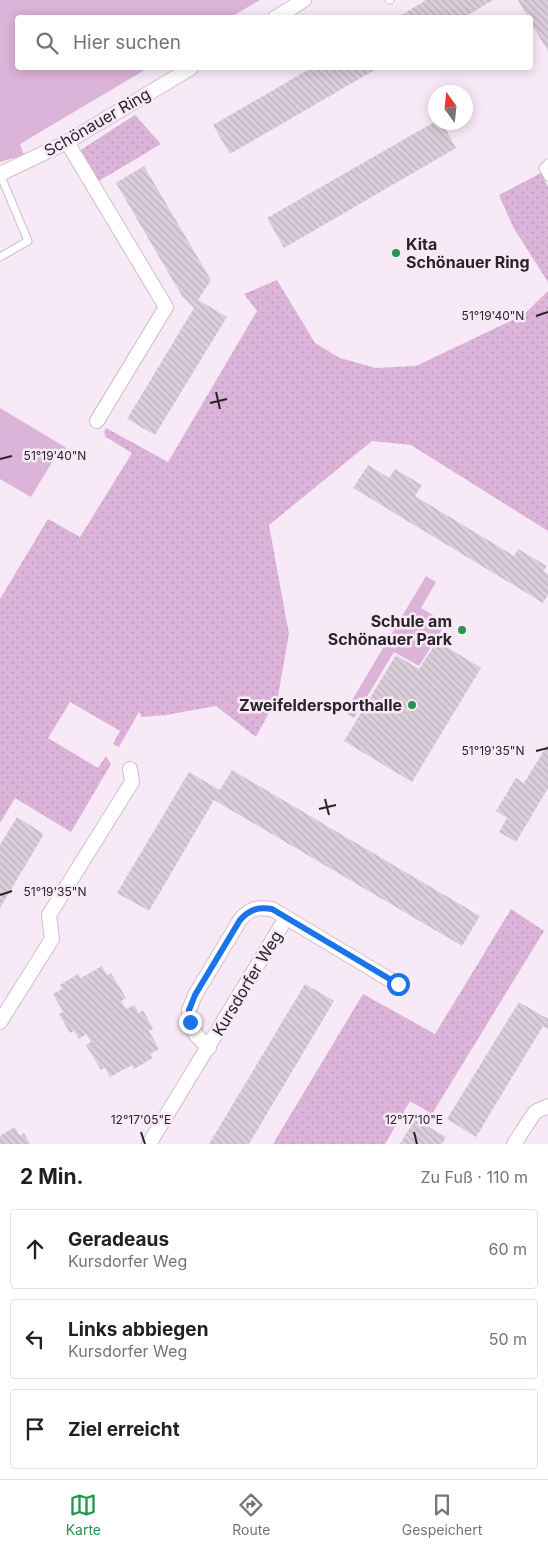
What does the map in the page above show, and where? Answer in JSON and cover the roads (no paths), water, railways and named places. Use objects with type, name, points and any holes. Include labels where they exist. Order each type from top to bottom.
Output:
[{"type":"street","points":[[280,15],[304,0]]},
{"type":"street","name":"Schönauer Ring","points":[[0,174],[66,142],[188,70]]},
{"type":"street","points":[[66,142],[166,307],[97,421]]},
{"type":"street","points":[[0,1022],[52,939],[49,915],[132,782],[130,769]]},
{"type":"street","name":"Kursdorfer Weg","points":[[209,1048],[196,1035],[190,1022],[189,1010],[210,970],[248,910],[272,909],[398,984]]},
{"type":"street","name":"Kursdorfer Weg","points":[[149,1144],[209,1048],[286,918]]},
{"type":"street","points":[[514,1144],[535,1112],[548,1106]]},
{"type":"lane","points":[[548,163],[543,168],[548,177]]},
{"type":"lane","points":[[0,174],[28,242],[0,257]]},
{"type":"place","name":"Kita Schönauer Ring","points":[[396,253]]},
{"type":"place","name":"Schule am Schönauer Park","points":[[462,630]]},
{"type":"place","name":"Zweifeldersporthalle","points":[[412,705]]}]
